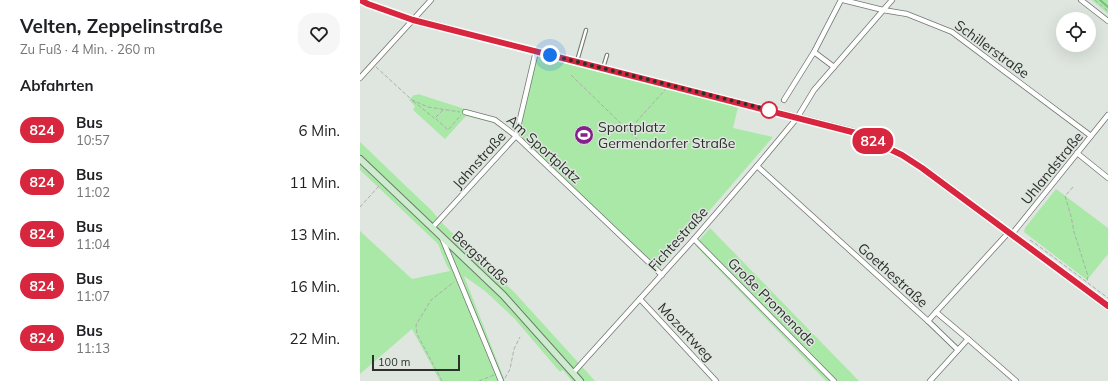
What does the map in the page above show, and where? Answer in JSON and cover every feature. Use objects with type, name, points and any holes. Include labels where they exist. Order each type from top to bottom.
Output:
[{"type":"main road","points":[[360,0],[413,20],[856,133],[902,155],[922,168],[1108,306]]},
{"type":"main road","name":"Bergstraße","points":[[360,159],[503,295],[580,381]]},
{"type":"street","points":[[360,78],[431,0]]},
{"type":"street","points":[[784,100],[814,52],[842,0]]},
{"type":"street","name":"Schillerstraße","points":[[842,0],[907,14],[952,32],[1091,136]]},
{"type":"street","name":"Fichtestraße","points":[[572,373],[662,275],[757,166],[797,118],[814,90],[892,0]]},
{"type":"street","points":[[1081,0],[1108,22]]},
{"type":"street","name":"Jahnstraße","points":[[432,228],[516,136],[536,51]]},
{"type":"street","points":[[814,52],[834,66]]},
{"type":"street","name":"Am Sportplatz","points":[[465,112],[495,120],[516,136],[662,275]]},
{"type":"street","name":"Uhlandstraße","points":[[936,312],[1010,233],[1108,115]]},
{"type":"street","points":[[1077,153],[1108,178]]},
{"type":"street","name":"Goethestraße","points":[[757,166],[928,321],[936,312],[1016,381]]},
{"type":"street","points":[[442,238],[501,380]]},
{"type":"street","name":"Große Promenade","points":[[694,239],[834,381]]},
{"type":"street","name":"Mozartweg","points":[[640,299],[716,381]]},
{"type":"street","points":[[928,321],[958,350]]},
{"type":"street","points":[[930,381],[968,339]]},
{"type":"lane","points":[[577,62],[586,30]]},
{"type":"lane","points":[[603,68],[607,55]]},
{"type":"path","points":[[1095,0],[1108,11]]},
{"type":"path","points":[[373,64],[412,100],[448,130],[465,112]]},
{"type":"path","points":[[571,75],[642,144]]},
{"type":"path","points":[[628,130],[669,85]]},
{"type":"path","points":[[412,100],[428,107],[465,112]]},
{"type":"path","points":[[435,118],[443,110]]},
{"type":"path","points":[[360,206],[383,181]]},
{"type":"path","points":[[1073,187],[1066,196],[1074,232],[1088,276],[1086,282]]},
{"type":"path","points":[[1025,237],[1108,298]]},
{"type":"path","points":[[442,381],[417,334],[416,325],[431,300],[459,278]]},
{"type":"path","points":[[501,380],[507,376],[514,349],[520,337]]},
{"type":"path","points":[[479,381],[498,373]]},
{"type":"green space","points":[[1092,0],[1108,0],[1108,14]]},
{"type":"green space","points":[[537,56],[738,107],[733,128],[773,137],[659,269],[519,135]]},
{"type":"green space","points":[[418,94],[499,120],[514,130],[512,137],[498,124],[466,116],[445,139],[413,110],[415,106],[409,100],[414,95]]},
{"type":"green space","points":[[360,142],[515,293],[595,381],[572,381],[563,370],[560,372],[514,318],[485,291],[464,276],[505,381],[440,381],[412,329],[360,374],[360,231],[412,279],[450,271],[438,244],[360,170]]},
{"type":"green space","points":[[1056,189],[1108,228],[1108,254],[1087,280],[1024,232],[1025,228]]},
{"type":"green space","points":[[710,228],[859,381],[826,381],[695,245]]},
{"type":"waterway","points":[[1100,0],[1108,7]]},
{"type":"bus line","name":"824","points":[[360,0],[413,20],[856,133],[902,155],[922,168],[1108,306]]},
{"type":"place","name":"Sportplatz Germendorfer Straße","points":[[584,135]]},
{"type":"route","points":[[550,55],[769,110]]}]
